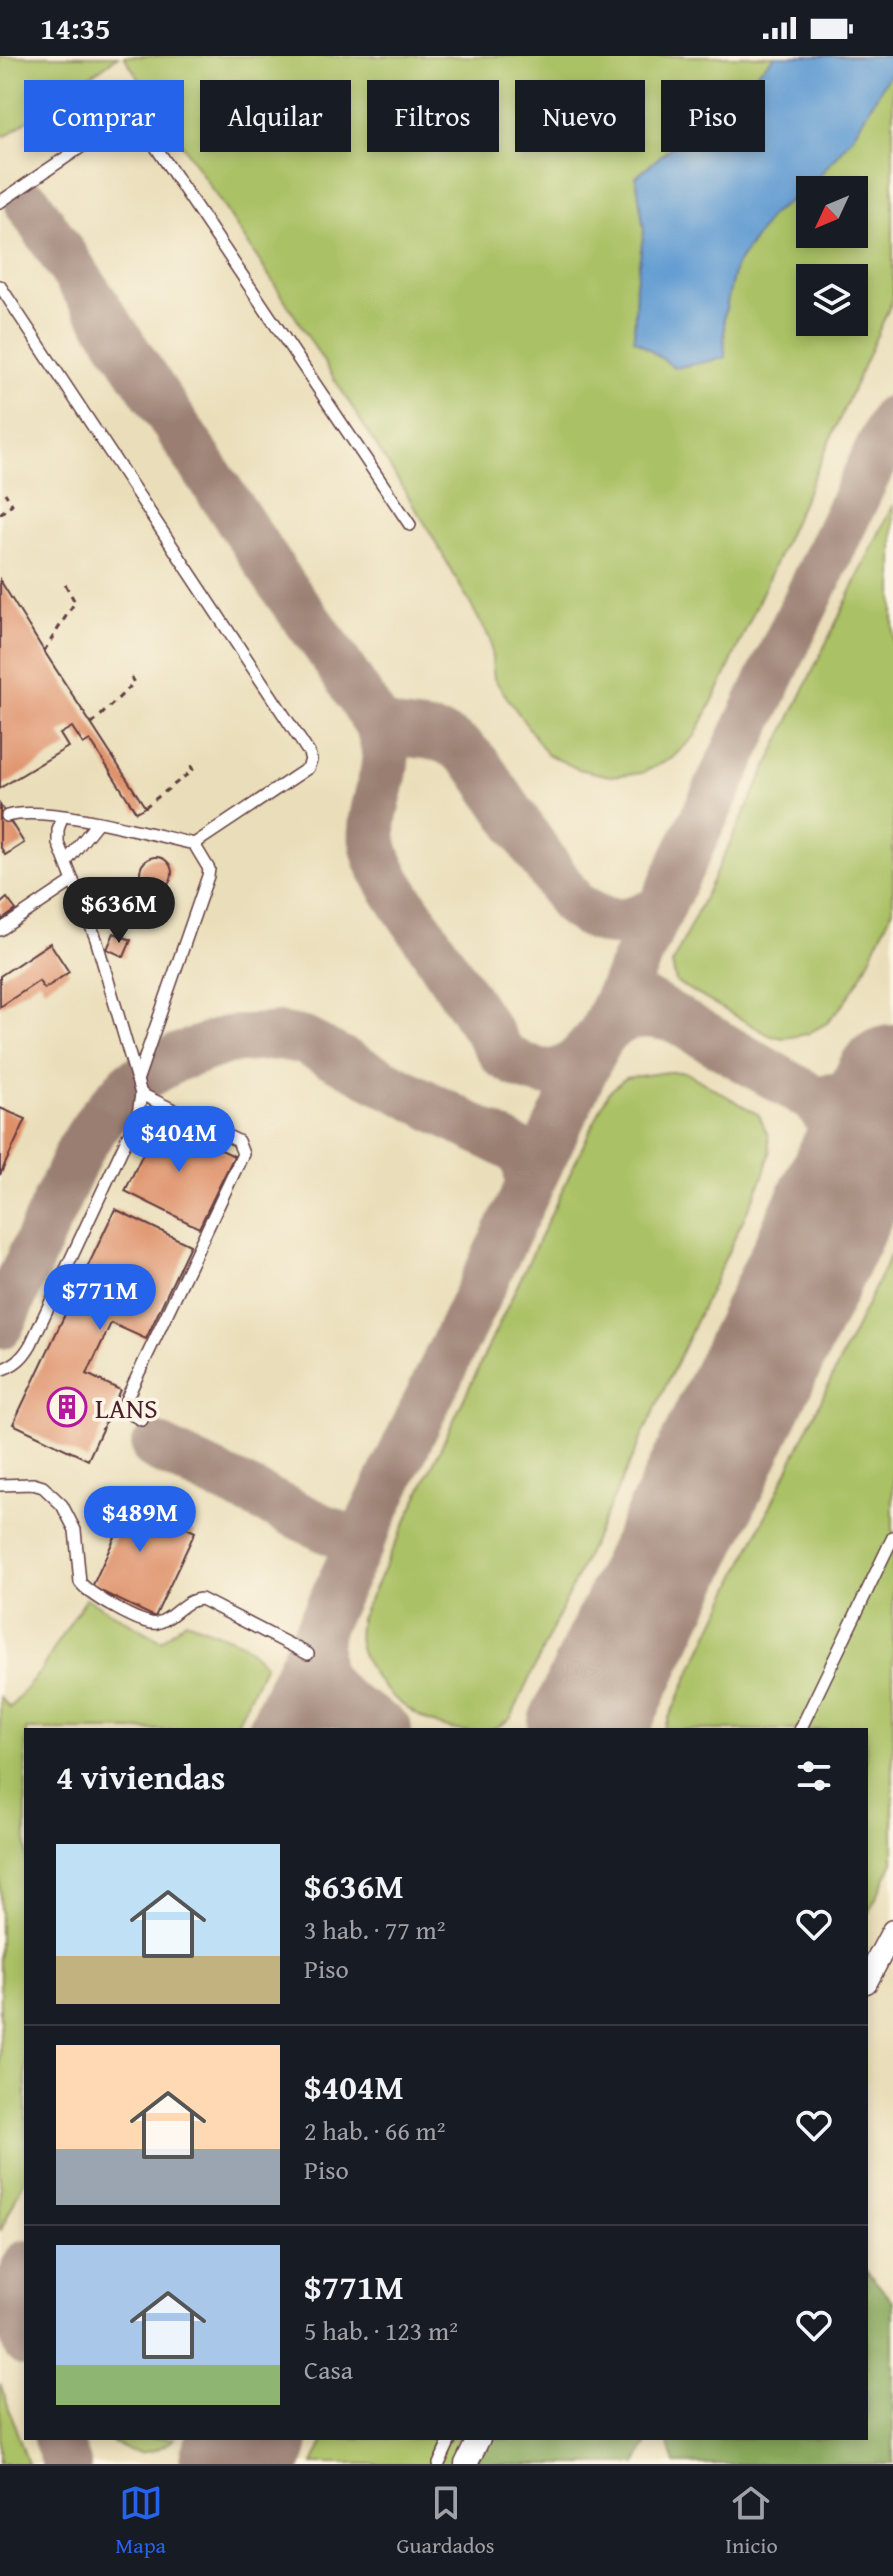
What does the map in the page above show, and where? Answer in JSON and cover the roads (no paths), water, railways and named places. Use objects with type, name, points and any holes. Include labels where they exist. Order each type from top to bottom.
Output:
[{"type":"street","points":[[868,1978],[893,1931]]},
{"type":"street","points":[[466,2464],[478,2440]]},
{"type":"lane","points":[[0,202],[121,120],[130,117],[137,119],[410,525]]},
{"type":"lane","points":[[0,286],[311,760],[308,768],[194,844],[62,817],[21,813],[7,816]]},
{"type":"lane","points":[[0,1370],[13,1366],[24,1357],[31,1344],[138,1115],[141,1094],[96,939],[58,843],[62,817]]},
{"type":"lane","points":[[66,862],[97,823]]},
{"type":"lane","points":[[138,1078],[208,876],[209,869],[194,844]]},
{"type":"lane","points":[[0,930],[73,881]]},
{"type":"lane","points":[[141,1094],[238,1141],[243,1154],[124,1404],[127,1412],[142,1420]]},
{"type":"lane","points":[[0,1485],[23,1483],[43,1487],[62,1505],[75,1530],[80,1582],[93,1595],[151,1624],[162,1622],[192,1599],[201,1599],[308,1654]]},
{"type":"lane","points":[[801,1728],[893,1537]]},
{"type":"lane","points":[[439,2464],[450,2440]]},
{"type":"water","points":[[775,56],[893,56],[893,68],[853,136],[819,176],[796,176],[796,196],[771,215],[735,267],[724,317],[725,358],[675,368],[634,339],[636,284],[644,230],[636,177],[665,152],[765,152],[765,80],[749,80]]},
{"type":"place","name":"LANS","points":[[67,1407]]}]
